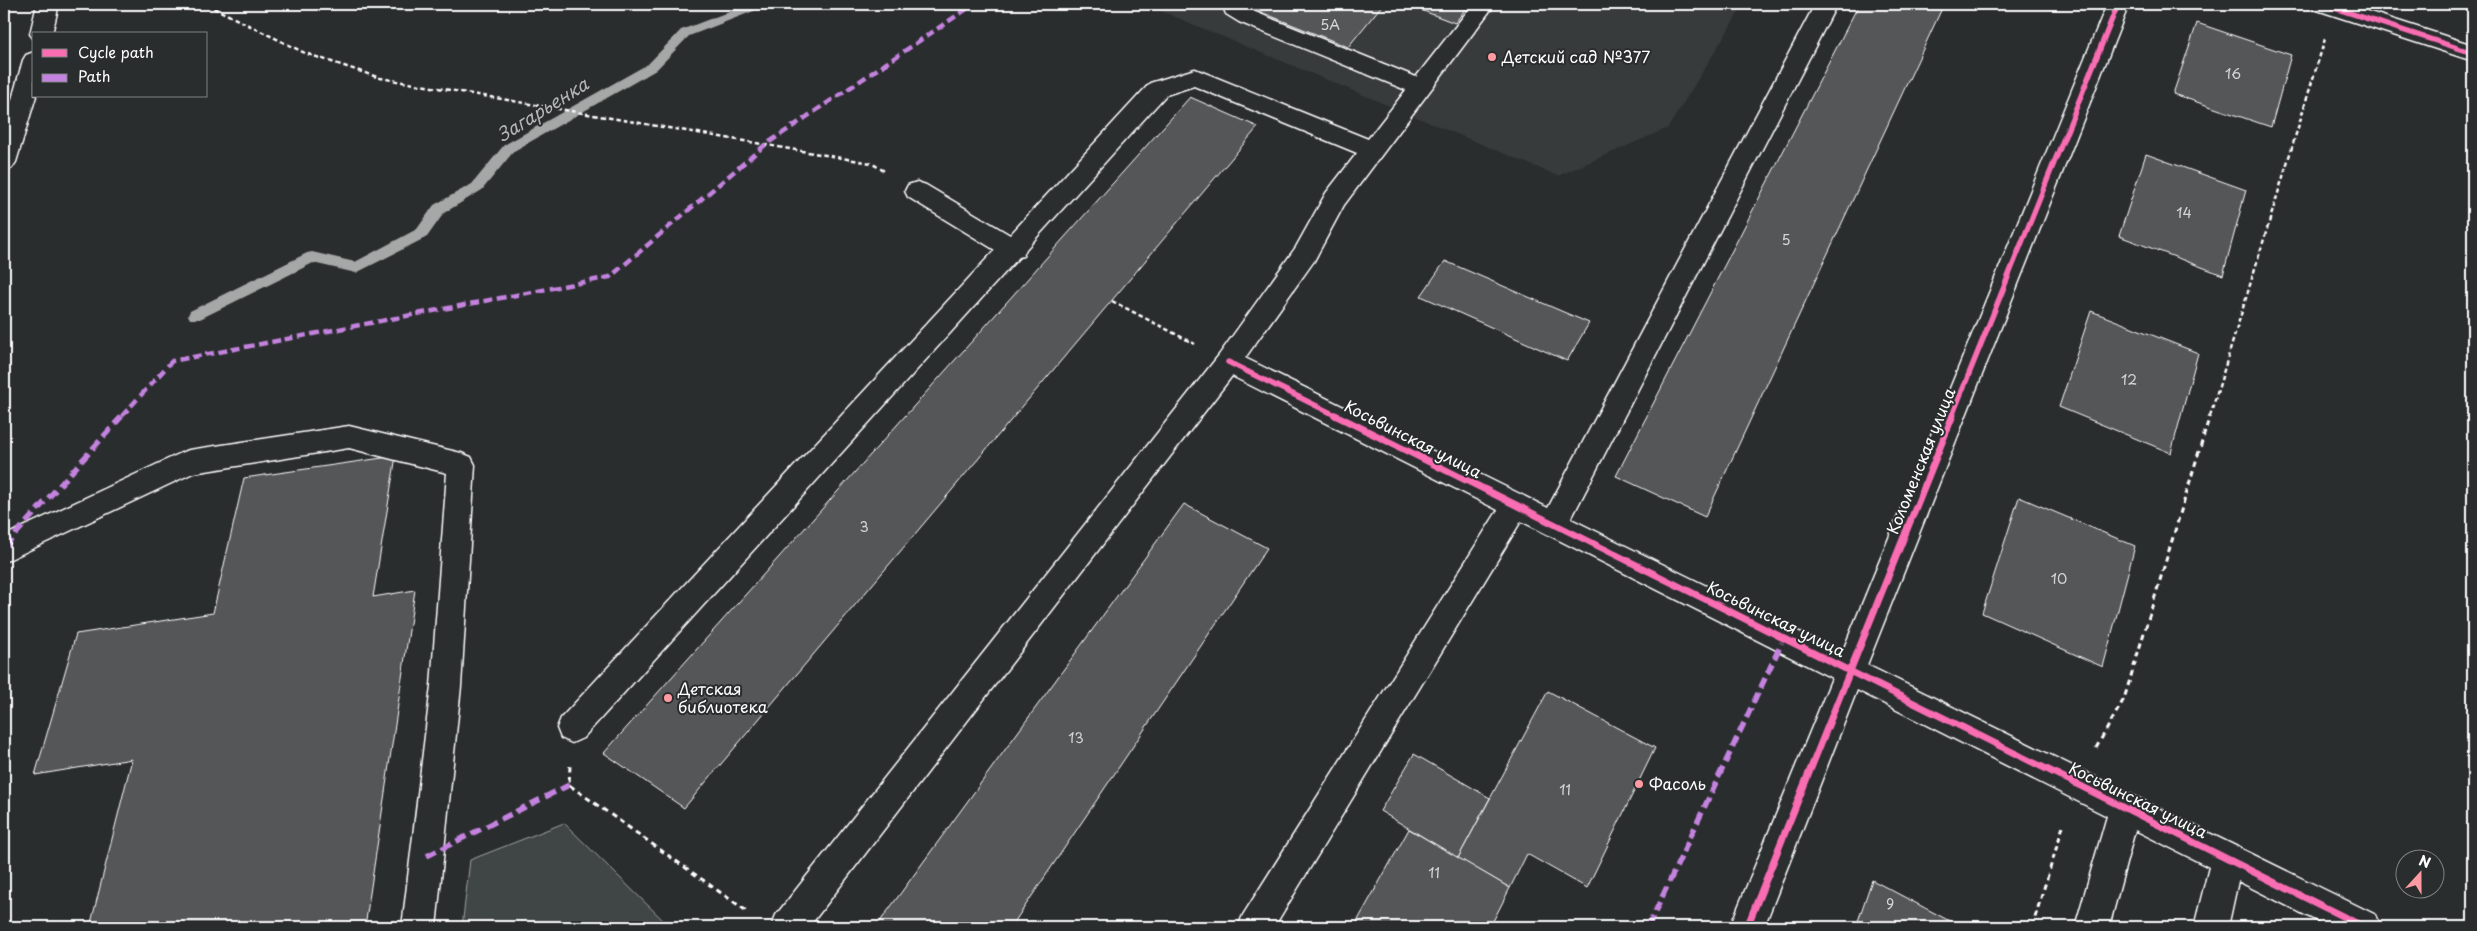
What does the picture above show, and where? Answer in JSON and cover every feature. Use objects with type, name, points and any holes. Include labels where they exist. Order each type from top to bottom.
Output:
[{"type":"street","points":[[41,32],[48,4]]},
{"type":"street","points":[[1233,4],[1234,9],[1247,17],[1420,87]]},
{"type":"street","points":[[788,927],[1228,362],[1305,254],[1335,199],[1484,4]]},
{"type":"street","points":[[1554,524],[1826,4]]},
{"type":"street","name":"Коломенская улица","points":[[1747,927],[2118,4]]},
{"type":"street","points":[[2328,6],[2473,54]]},
{"type":"street","points":[[4,162],[32,67]]},
{"type":"street","points":[[572,728],[1014,249],[1158,89],[1195,77],[1372,150]]},
{"type":"street","points":[[917,191],[1014,249]]},
{"type":"street","name":"Косьвинская улица","points":[[1228,362],[2364,927]]},
{"type":"street","points":[[4,550],[189,462],[349,437],[461,465],[446,686],[420,927]]},
{"type":"street","points":[[1255,927],[1516,505]]},
{"type":"street","points":[[2092,927],[2125,808]]},
{"type":"street","points":[[2211,927],[2227,859]]},
{"type":"path","points":[[199,4],[216,9],[305,53],[380,78],[871,163]]},
{"type":"path","points":[[2032,927],[2076,784],[2124,699],[2328,6]]},
{"type":"path","points":[[1112,301],[1228,362]]},
{"type":"path","points":[[572,728],[569,785],[753,916]]},
{"type":"shaded area","name":"Детский сад №377","points":[[1144,4],[1744,4],[1668,128],[1558,176]]},
{"type":"shaded area","points":[[564,823],[670,927],[462,927],[470,860]]},
{"type":"building","points":[[1241,4],[1383,4],[1348,47]]},
{"type":"building","points":[[1405,4],[1469,4],[1455,23]]},
{"type":"building","points":[[1859,4],[1944,4],[1705,517],[1616,476]]},
{"type":"building","points":[[2197,23],[2291,55],[2271,127],[2173,94]]},
{"type":"building","points":[[1190,97],[1258,127],[684,808],[604,753]]},
{"type":"building","points":[[2146,154],[2246,190],[2223,275],[2119,236]]},
{"type":"building","points":[[1445,261],[1589,323],[1567,361],[1421,296]]},
{"type":"building","points":[[2091,311],[2198,353],[2171,453],[2059,407]]},
{"type":"building","points":[[396,456],[373,597],[415,590],[365,927],[90,927],[132,759],[35,775],[76,634],[213,613],[244,478]]},
{"type":"building","points":[[2019,497],[2135,546],[2103,667],[1982,613]]},
{"type":"building","points":[[1184,504],[1267,548],[1011,927],[876,927]]},
{"type":"building","points":[[1548,691],[1655,748],[1587,888],[1527,854],[1510,888],[1458,858]]},
{"type":"building","points":[[1414,754],[1490,798],[1458,858],[1380,811]]},
{"type":"building","points":[[1409,829],[1510,888],[1490,927],[1354,927]]},
{"type":"building","points":[[1872,880],[1961,927],[1856,927]]},
{"type":"waterway","name":"Загарьенка","points":[[195,315],[312,257],[356,268],[422,233],[439,209],[477,187],[509,148],[652,67],[685,33],[760,4]]},
{"type":"marked path","points":[[4,547],[172,361],[610,277],[765,145],[974,4]]},
{"type":"marked path","points":[[1648,927],[1784,638]]},
{"type":"marked path","points":[[427,856],[569,785]]},
{"type":"cycle path","points":[[1747,927],[2118,4]]},
{"type":"cycle path","points":[[2322,4],[2473,53]]},
{"type":"cycle path","points":[[1228,362],[2364,927]]},
{"type":"place","name":"Детский сад №377","points":[[1492,57]]},
{"type":"place","name":"Детская библиотека","points":[[668,698]]},
{"type":"place","name":"Фасоль","points":[[1639,784]]}]
